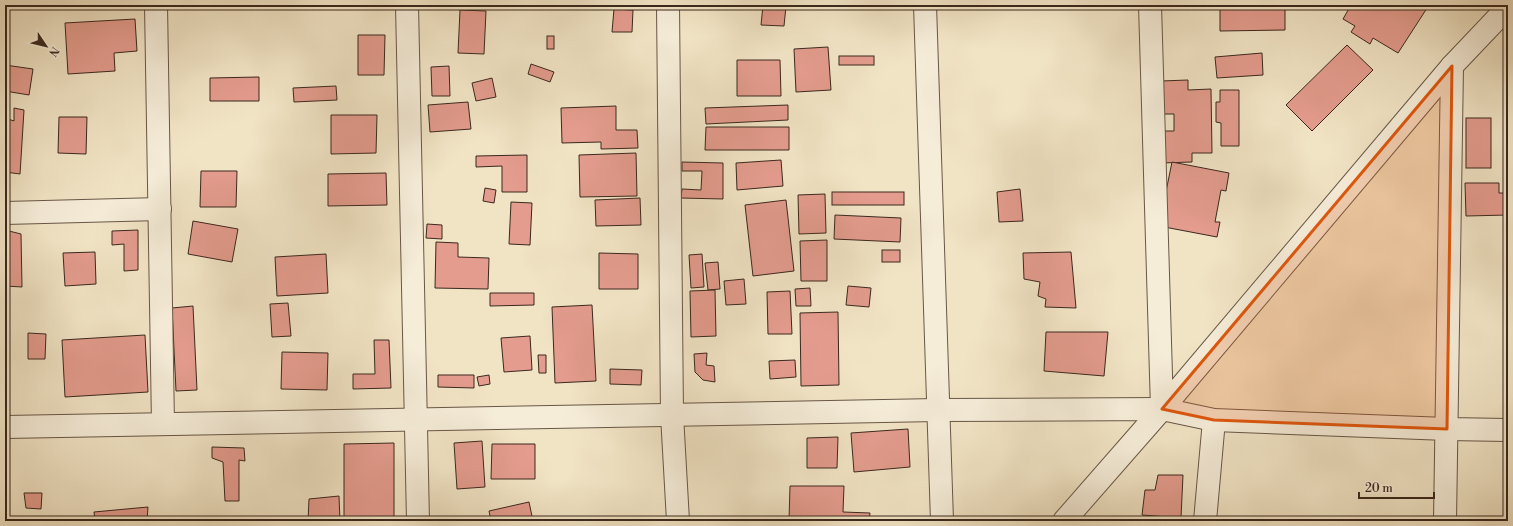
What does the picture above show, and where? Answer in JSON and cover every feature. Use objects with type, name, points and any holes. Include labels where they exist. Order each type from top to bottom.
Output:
[{"type":"street","points":[[156,5],[164,424]]},
{"type":"street","points":[[407,5],[418,521]]},
{"type":"street","points":[[668,5],[672,415],[678,521]]},
{"type":"street","points":[[925,5],[937,410],[942,521]]},
{"type":"street","points":[[1150,5],[1162,409]]},
{"type":"street","points":[[1064,521],[1162,409],[1452,66],[1508,7]]},
{"type":"street","points":[[1445,521],[1452,66]]},
{"type":"street","points":[[5,213],[160,210]]},
{"type":"street","points":[[5,428],[937,410],[1162,409],[1214,420],[1508,430]]},
{"type":"street","points":[[1205,521],[1214,420]]},
{"type":"highlighted area","points":[[1452,66],[1447,429],[1214,420],[1162,409]]},
{"type":"building","points":[[763,5],[786,6],[784,26],[761,25]]},
{"type":"building","points":[[1220,5],[1285,5],[1285,30],[1220,31]]},
{"type":"building","points":[[1351,5],[1429,5],[1398,53],[1373,38],[1370,44],[1351,32],[1355,26],[1343,19]]},
{"type":"building","points":[[614,9],[633,10],[632,32],[612,32]]},
{"type":"building","points":[[460,10],[486,11],[484,54],[458,53]]},
{"type":"building","points":[[135,19],[137,51],[114,53],[115,71],[68,74],[65,23]]},
{"type":"building","points":[[358,35],[385,35],[384,75],[358,75]]},
{"type":"building","points":[[547,36],[554,36],[554,49],[547,49]]},
{"type":"building","points":[[1347,45],[1373,70],[1312,131],[1286,105]]},
{"type":"building","points":[[828,47],[831,90],[796,92],[794,49]]},
{"type":"building","points":[[1262,53],[1263,75],[1217,78],[1215,57]]},
{"type":"building","points":[[839,56],[874,56],[874,65],[839,65]]},
{"type":"building","points":[[737,60],[780,60],[781,96],[737,96]]},
{"type":"building","points":[[531,64],[554,72],[550,82],[528,74]]},
{"type":"building","points":[[5,65],[33,69],[29,95],[5,91]]},
{"type":"building","points":[[449,66],[450,96],[432,96],[431,67]]},
{"type":"building","points":[[259,77],[259,101],[210,101],[210,78]]},
{"type":"building","points":[[492,78],[496,97],[476,101],[472,83]]},
{"type":"building","points":[[1188,80],[1188,90],[1211,89],[1212,153],[1192,153],[1192,162],[1161,163],[1161,131],[1174,131],[1174,114],[1161,114],[1161,81]]},
{"type":"building","points":[[336,86],[337,100],[294,102],[293,88]]},
{"type":"building","points":[[1220,90],[1239,90],[1239,146],[1221,146],[1221,123],[1216,122],[1216,102],[1220,102]]},
{"type":"building","points":[[468,102],[471,129],[430,132],[428,105]]},
{"type":"building","points":[[788,105],[788,120],[706,124],[705,108]]},
{"type":"building","points":[[616,106],[616,130],[637,130],[638,148],[601,149],[601,142],[562,143],[561,108]]},
{"type":"building","points":[[14,108],[24,110],[20,174],[5,172],[5,118],[14,121]]},
{"type":"building","points":[[331,115],[377,115],[376,153],[331,154]]},
{"type":"building","points":[[59,117],[87,117],[86,154],[58,153]]},
{"type":"building","points":[[1466,118],[1491,118],[1491,168],[1466,168]]},
{"type":"building","points":[[706,127],[789,127],[789,150],[705,150]]},
{"type":"building","points":[[636,153],[637,196],[580,197],[579,155]]},
{"type":"building","points":[[527,155],[527,192],[502,192],[502,166],[476,167],[476,156]]},
{"type":"building","points":[[781,160],[783,186],[737,190],[736,163]]},
{"type":"building","points":[[682,162],[723,163],[723,199],[681,198],[682,189],[701,190],[702,171],[682,171]]},
{"type":"building","points":[[1172,162],[1229,173],[1226,191],[1221,190],[1215,222],[1220,222],[1217,237],[1159,226]]},
{"type":"building","points":[[201,171],[237,171],[236,207],[200,207]]},
{"type":"building","points":[[386,173],[387,205],[328,206],[328,174]]},
{"type":"building","points":[[1465,183],[1499,183],[1499,193],[1508,193],[1508,215],[1466,216]]},
{"type":"building","points":[[485,188],[496,190],[494,203],[483,201]]},
{"type":"building","points":[[1020,189],[1023,221],[999,222],[997,192]]},
{"type":"building","points":[[832,192],[904,192],[904,205],[832,205]]},
{"type":"building","points":[[825,194],[826,233],[799,234],[798,195]]},
{"type":"building","points":[[640,198],[641,225],[596,226],[595,200]]},
{"type":"building","points":[[786,200],[794,271],[753,276],[745,205]]},
{"type":"building","points":[[511,202],[532,203],[530,245],[509,244]]},
{"type":"building","points":[[835,215],[901,218],[900,242],[834,239]]},
{"type":"building","points":[[193,221],[238,229],[232,262],[188,254]]},
{"type":"building","points":[[427,224],[442,225],[442,239],[426,238]]},
{"type":"building","points":[[5,230],[21,234],[22,287],[5,286]]},
{"type":"building","points":[[138,230],[138,270],[124,271],[124,244],[112,245],[112,231]]},
{"type":"building","points":[[827,240],[827,281],[801,281],[800,241]]},
{"type":"building","points":[[436,242],[458,243],[458,257],[489,258],[488,289],[435,288]]},
{"type":"building","points":[[882,250],[900,250],[900,262],[882,262]]},
{"type":"building","points":[[95,252],[96,284],[65,286],[63,253]]},
{"type":"building","points":[[1071,252],[1076,308],[1045,307],[1046,299],[1038,296],[1040,282],[1024,279],[1023,253]]},
{"type":"building","points":[[599,253],[638,254],[638,289],[599,289]]},
{"type":"building","points":[[326,254],[328,293],[277,296],[275,257]]},
{"type":"building","points":[[702,254],[704,287],[691,288],[689,255]]},
{"type":"building","points":[[718,262],[720,289],[708,290],[705,263]]},
{"type":"building","points":[[744,279],[746,304],[726,305],[724,281]]},
{"type":"building","points":[[848,286],[871,288],[869,307],[846,305]]},
{"type":"building","points":[[810,288],[811,306],[796,306],[795,289]]},
{"type":"building","points":[[715,290],[716,336],[691,337],[690,291]]},
{"type":"building","points":[[790,291],[792,334],[768,334],[767,292]]},
{"type":"building","points":[[490,293],[534,293],[534,305],[490,306]]},
{"type":"building","points":[[288,303],[291,336],[272,337],[270,304]]},
{"type":"building","points":[[592,305],[596,381],[555,383],[552,307]]},
{"type":"building","points":[[193,306],[197,390],[176,391],[172,308]]},
{"type":"building","points":[[838,312],[839,385],[801,386],[800,313]]},
{"type":"building","points":[[1046,332],[1108,332],[1104,376],[1044,371]]},
{"type":"building","points":[[28,333],[46,334],[45,359],[28,359]]},
{"type":"building","points":[[145,335],[148,392],[65,397],[62,340]]},
{"type":"building","points":[[530,336],[532,370],[504,372],[501,338]]},
{"type":"building","points":[[374,340],[389,340],[391,388],[353,389],[353,374],[375,374]]},
{"type":"building","points":[[282,352],[328,353],[327,390],[281,389]]},
{"type":"building","points":[[707,353],[706,365],[714,366],[715,382],[703,380],[695,372],[694,354]]},
{"type":"building","points":[[538,355],[546,355],[546,373],[539,373]]},
{"type":"building","points":[[795,360],[796,377],[770,379],[769,361]]},
{"type":"building","points":[[610,369],[642,370],[641,385],[610,384]]},
{"type":"building","points":[[438,375],[474,375],[474,388],[438,387]]},
{"type":"building","points":[[489,375],[490,384],[479,386],[477,377]]},
{"type":"building","points":[[908,429],[910,467],[854,472],[851,433]]},
{"type":"building","points":[[838,437],[837,468],[807,468],[807,438]]},
{"type":"building","points":[[482,441],[485,487],[457,489],[454,443]]},
{"type":"building","points":[[394,443],[394,521],[344,521],[344,444]]},
{"type":"building","points":[[492,444],[535,444],[535,479],[491,479]]},
{"type":"building","points":[[212,447],[244,448],[245,461],[239,460],[239,501],[225,501],[223,462],[212,458]]},
{"type":"building","points":[[1158,475],[1183,475],[1181,518],[1142,515],[1145,490],[1155,490]]},
{"type":"building","points":[[790,486],[844,486],[843,512],[870,513],[869,521],[789,521]]},
{"type":"building","points":[[24,493],[42,493],[41,509],[26,508]]},
{"type":"building","points":[[339,496],[340,521],[308,521],[309,499]]},
{"type":"building","points":[[529,502],[533,521],[491,521],[489,511]]},
{"type":"building","points":[[148,507],[147,521],[95,521],[94,512]]}]
